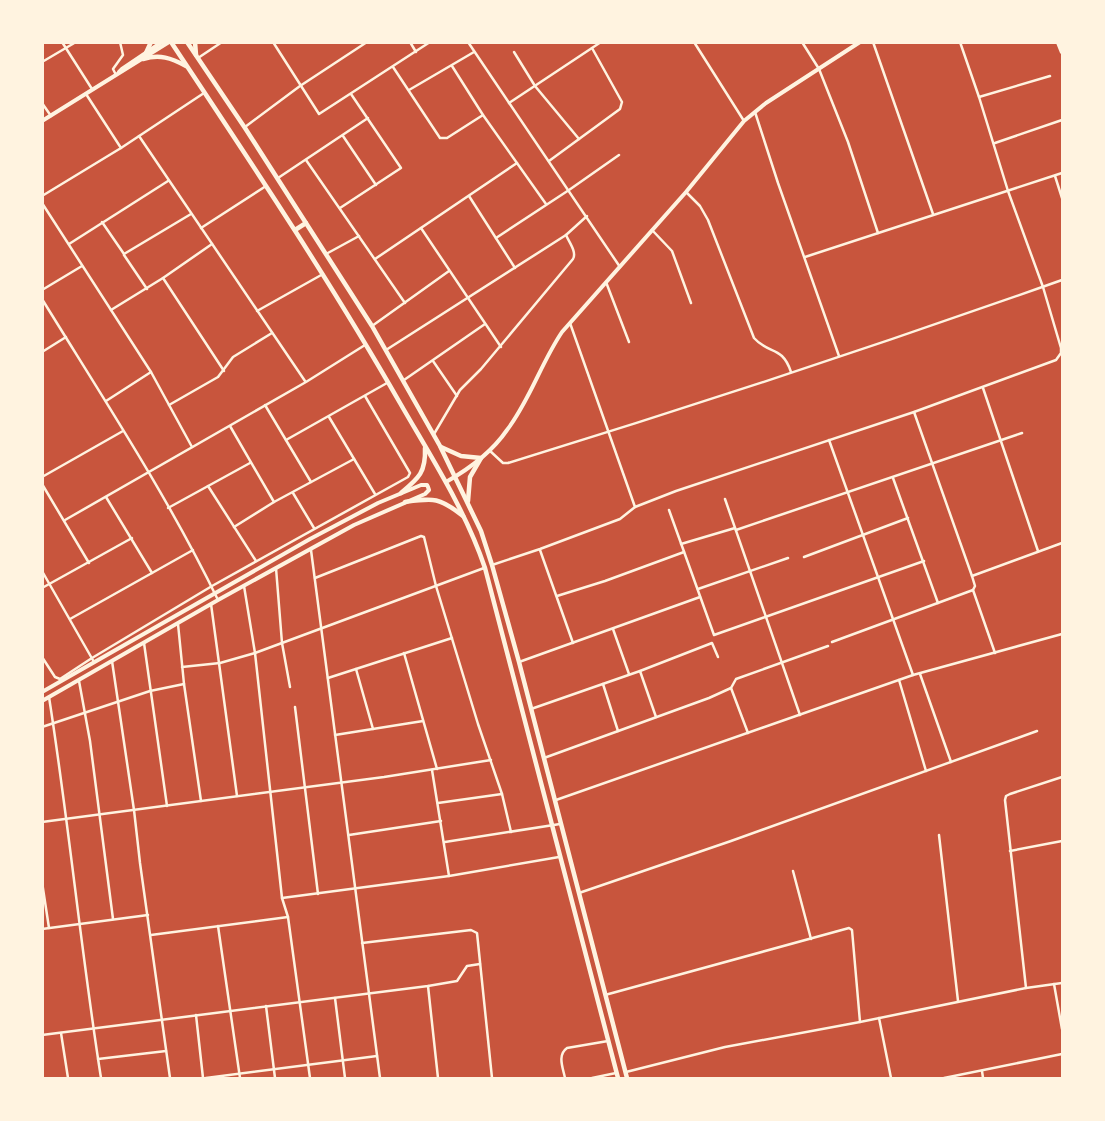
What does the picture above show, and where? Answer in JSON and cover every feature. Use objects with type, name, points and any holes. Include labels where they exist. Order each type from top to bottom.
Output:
[{"type":"main road","points":[[146,53],[152,42]]},
{"type":"main road","points":[[118,74],[162,42]]},
{"type":"main road","points":[[42,121],[170,42],[324,274],[367,344],[465,518],[485,568],[617,1076]]},
{"type":"main road","points":[[188,42],[372,326],[440,446],[468,502],[492,565],[519,662],[627,1078]]},
{"type":"main road","points":[[195,42],[197,57]]},
{"type":"main road","points":[[446,482],[481,458],[508,429],[520,410],[549,352],[570,324],[686,192],[744,121],[755,111],[860,42]]},
{"type":"main road","points":[[1058,42],[1062,52]]},
{"type":"main road","points":[[143,59],[152,56],[167,57],[187,67]]},
{"type":"main road","points":[[295,230],[306,223]]},
{"type":"main road","points":[[401,494],[422,473],[425,459],[424,446]]},
{"type":"main road","points":[[440,446],[446,451],[461,456],[481,458]]},
{"type":"main road","points":[[468,502],[470,477],[481,458]]},
{"type":"main road","points":[[42,692],[350,518],[421,485],[427,485],[429,490],[425,494],[354,525],[42,701]]},
{"type":"main road","points":[[405,502],[434,499],[451,507],[465,518]]},
{"type":"street","points":[[62,42],[92,90]]},
{"type":"street","points":[[42,62],[76,42]]},
{"type":"street","points":[[118,74],[113,69],[123,55],[120,42]]},
{"type":"street","points":[[197,57],[222,42]]},
{"type":"street","points":[[272,42],[319,114],[430,42]]},
{"type":"street","points":[[244,128],[300,86],[367,42]]},
{"type":"street","points":[[410,42],[416,52]]},
{"type":"street","points":[[468,42],[620,267]]},
{"type":"street","points":[[509,103],[601,42]]},
{"type":"street","points":[[694,42],[744,121]]},
{"type":"street","points":[[802,42],[819,69],[848,142],[878,234]]},
{"type":"street","points":[[874,42],[934,214]]},
{"type":"street","points":[[492,565],[540,550],[620,519],[635,507],[676,491],[914,412],[1056,360],[1061,348],[1043,287],[1008,191],[980,97],[960,42]]},
{"type":"street","points":[[549,161],[620,110],[622,102],[592,48]]},
{"type":"street","points":[[410,90],[474,52]]},
{"type":"street","points":[[514,52],[534,86],[579,138]]},
{"type":"street","points":[[452,66],[483,115],[546,204]]},
{"type":"street","points":[[393,67],[440,138],[447,138],[483,115]]},
{"type":"street","points":[[980,97],[1050,76]]},
{"type":"street","points":[[42,196],[140,136],[204,93]]},
{"type":"street","points":[[86,94],[121,148]]},
{"type":"street","points":[[339,208],[401,168],[351,94]]},
{"type":"street","points":[[42,103],[51,116]]},
{"type":"street","points":[[755,111],[778,184],[839,356]]},
{"type":"street","points":[[277,178],[368,118]]},
{"type":"street","points":[[994,143],[1062,120]]},
{"type":"street","points":[[140,136],[168,181],[306,382]]},
{"type":"street","points":[[343,136],[376,185]]},
{"type":"street","points":[[496,238],[618,155]]},
{"type":"street","points":[[306,160],[405,303]]},
{"type":"street","points":[[374,259],[517,163]]},
{"type":"street","points":[[805,257],[1062,172]]},
{"type":"street","points":[[1055,175],[1062,198]]},
{"type":"street","points":[[68,244],[168,181]]},
{"type":"street","points":[[201,228],[266,186]]},
{"type":"street","points":[[686,192],[700,206],[708,220],[754,338],[765,347],[785,358],[791,372]]},
{"type":"street","points":[[468,196],[515,268]]},
{"type":"street","points":[[42,203],[151,372],[192,447]]},
{"type":"street","points":[[124,254],[191,214]]},
{"type":"street","points":[[386,350],[566,235],[587,216]]},
{"type":"street","points":[[102,222],[147,289]]},
{"type":"street","points":[[421,228],[501,347]]},
{"type":"street","points":[[652,230],[672,251],[691,303]]},
{"type":"street","points":[[433,435],[465,385],[472,380],[501,347],[575,256],[566,235]]},
{"type":"street","points":[[326,254],[358,236]]},
{"type":"street","points":[[111,310],[147,289],[212,244]]},
{"type":"street","points":[[42,290],[82,266]]},
{"type":"street","points":[[372,326],[450,272]]},
{"type":"street","points":[[257,311],[324,274]]},
{"type":"street","points":[[163,278],[224,371]]},
{"type":"street","points":[[489,450],[502,463],[508,463],[791,372],[1062,280]]},
{"type":"street","points":[[606,282],[629,342]]},
{"type":"street","points":[[42,299],[148,472],[193,550],[218,600]]},
{"type":"street","points":[[403,381],[485,324]]},
{"type":"street","points":[[570,324],[635,507]]},
{"type":"street","points":[[169,405],[218,377],[233,357],[272,333]]},
{"type":"street","points":[[42,352],[66,337]]},
{"type":"street","points":[[65,520],[306,382],[367,344]]},
{"type":"street","points":[[433,361],[457,396]]},
{"type":"street","points":[[106,401],[151,372]]},
{"type":"street","points":[[286,440],[388,383]]},
{"type":"street","points":[[983,388],[1038,551]]},
{"type":"street","points":[[43,658],[55,677],[60,679],[212,586],[408,477],[410,472],[365,396]]},
{"type":"street","points":[[265,405],[310,482]]},
{"type":"street","points":[[914,412],[976,586],[974,590],[996,653]]},
{"type":"street","points":[[329,417],[375,494]]},
{"type":"street","points":[[230,426],[274,502]]},
{"type":"street","points":[[42,477],[123,431]]},
{"type":"street","points":[[681,544],[736,529],[848,493],[1022,433]]},
{"type":"street","points":[[829,440],[913,675]]},
{"type":"street","points":[[234,527],[274,502],[354,459]]},
{"type":"street","points":[[168,508],[250,463]]},
{"type":"street","points":[[893,478],[938,603]]},
{"type":"street","points":[[42,484],[89,563]]},
{"type":"street","points":[[208,486],[256,562]]},
{"type":"street","points":[[293,493],[315,528]]},
{"type":"street","points":[[106,496],[152,574]]},
{"type":"street","points":[[725,499],[800,715]]},
{"type":"street","points":[[669,510],[714,635],[924,561]]},
{"type":"street","points":[[804,557],[908,518]]},
{"type":"street","points":[[315,578],[423,536],[436,586],[502,794],[511,832]]},
{"type":"street","points":[[42,588],[132,538]]},
{"type":"street","points":[[972,576],[1062,543]]},
{"type":"street","points":[[311,549],[380,1078]]},
{"type":"street","points":[[70,619],[193,550]]},
{"type":"street","points":[[540,550],[573,643]]},
{"type":"street","points":[[556,596],[684,552]]},
{"type":"street","points":[[698,589],[788,558]]},
{"type":"street","points":[[276,568],[282,643],[290,687]]},
{"type":"street","points":[[182,667],[220,663],[255,653],[485,568]]},
{"type":"street","points":[[42,571],[94,662]]},
{"type":"street","points":[[244,586],[255,653],[282,898],[288,917],[310,1078]]},
{"type":"street","points":[[832,642],[974,590]]},
{"type":"street","points":[[519,662],[700,597]]},
{"type":"street","points":[[211,604],[237,796]]},
{"type":"street","points":[[178,624],[184,684],[201,801]]},
{"type":"street","points":[[613,629],[630,674]]},
{"type":"street","points":[[556,800],[913,675],[1062,634]]},
{"type":"street","points":[[328,678],[452,638]]},
{"type":"street","points":[[144,643],[166,806]]},
{"type":"street","points":[[531,709],[640,671],[712,643],[718,657]]},
{"type":"street","points":[[544,758],[709,698],[731,688],[736,679],[828,646]]},
{"type":"street","points":[[404,653],[437,769]]},
{"type":"street","points":[[112,661],[170,1078]]},
{"type":"street","points":[[356,669],[373,729]]},
{"type":"street","points":[[640,671],[656,717]]},
{"type":"street","points":[[920,673],[951,762]]},
{"type":"street","points":[[78,680],[86,713],[113,919]]},
{"type":"street","points":[[899,680],[926,771]]},
{"type":"street","points":[[42,727],[150,691],[184,684]]},
{"type":"street","points":[[603,684],[618,731]]},
{"type":"street","points":[[731,688],[748,733]]},
{"type":"street","points":[[49,697],[101,1078]]},
{"type":"street","points":[[295,707],[318,894]]},
{"type":"street","points":[[335,735],[423,721]]},
{"type":"street","points":[[579,893],[731,841],[1037,731]]},
{"type":"street","points":[[42,822],[432,770],[490,760]]},
{"type":"street","points":[[432,770],[449,876]]},
{"type":"street","points":[[1026,988],[1005,800],[1006,796],[1010,794],[1062,777]]},
{"type":"street","points":[[438,803],[502,794]]},
{"type":"street","points":[[349,835],[441,821]]},
{"type":"street","points":[[445,842],[562,824]]},
{"type":"street","points":[[939,835],[958,1001]]},
{"type":"street","points":[[1010,851],[1062,842]]},
{"type":"street","points":[[282,898],[449,876],[560,857]]},
{"type":"street","points":[[792,871],[811,939]]},
{"type":"street","points":[[42,882],[49,928]]},
{"type":"street","points":[[42,929],[148,915]]},
{"type":"street","points":[[150,935],[288,917]]},
{"type":"street","points":[[218,926],[240,1078]]},
{"type":"street","points":[[605,995],[849,928],[852,930],[860,1022]]},
{"type":"street","points":[[362,942],[474,931],[478,936],[492,1078]]},
{"type":"street","points":[[42,1035],[428,986],[457,981],[466,966],[480,964]]},
{"type":"street","points":[[626,1072],[725,1047],[1026,988],[1062,983]]},
{"type":"street","points":[[1054,984],[1062,1029]]},
{"type":"street","points":[[428,986],[438,1078]]},
{"type":"street","points":[[335,998],[345,1078]]},
{"type":"street","points":[[266,1006],[275,1078]]},
{"type":"street","points":[[196,1015],[205,1078],[377,1056]]},
{"type":"street","points":[[879,1018],[891,1078]]},
{"type":"street","points":[[62,1033],[68,1078]]},
{"type":"street","points":[[565,1078],[561,1056],[563,1050],[608,1041]]},
{"type":"street","points":[[98,1059],[166,1050]]},
{"type":"street","points":[[944,1078],[1062,1054]]},
{"type":"street","points":[[982,1071],[983,1078]]},
{"type":"street","points":[[592,1078],[617,1076]]}]
